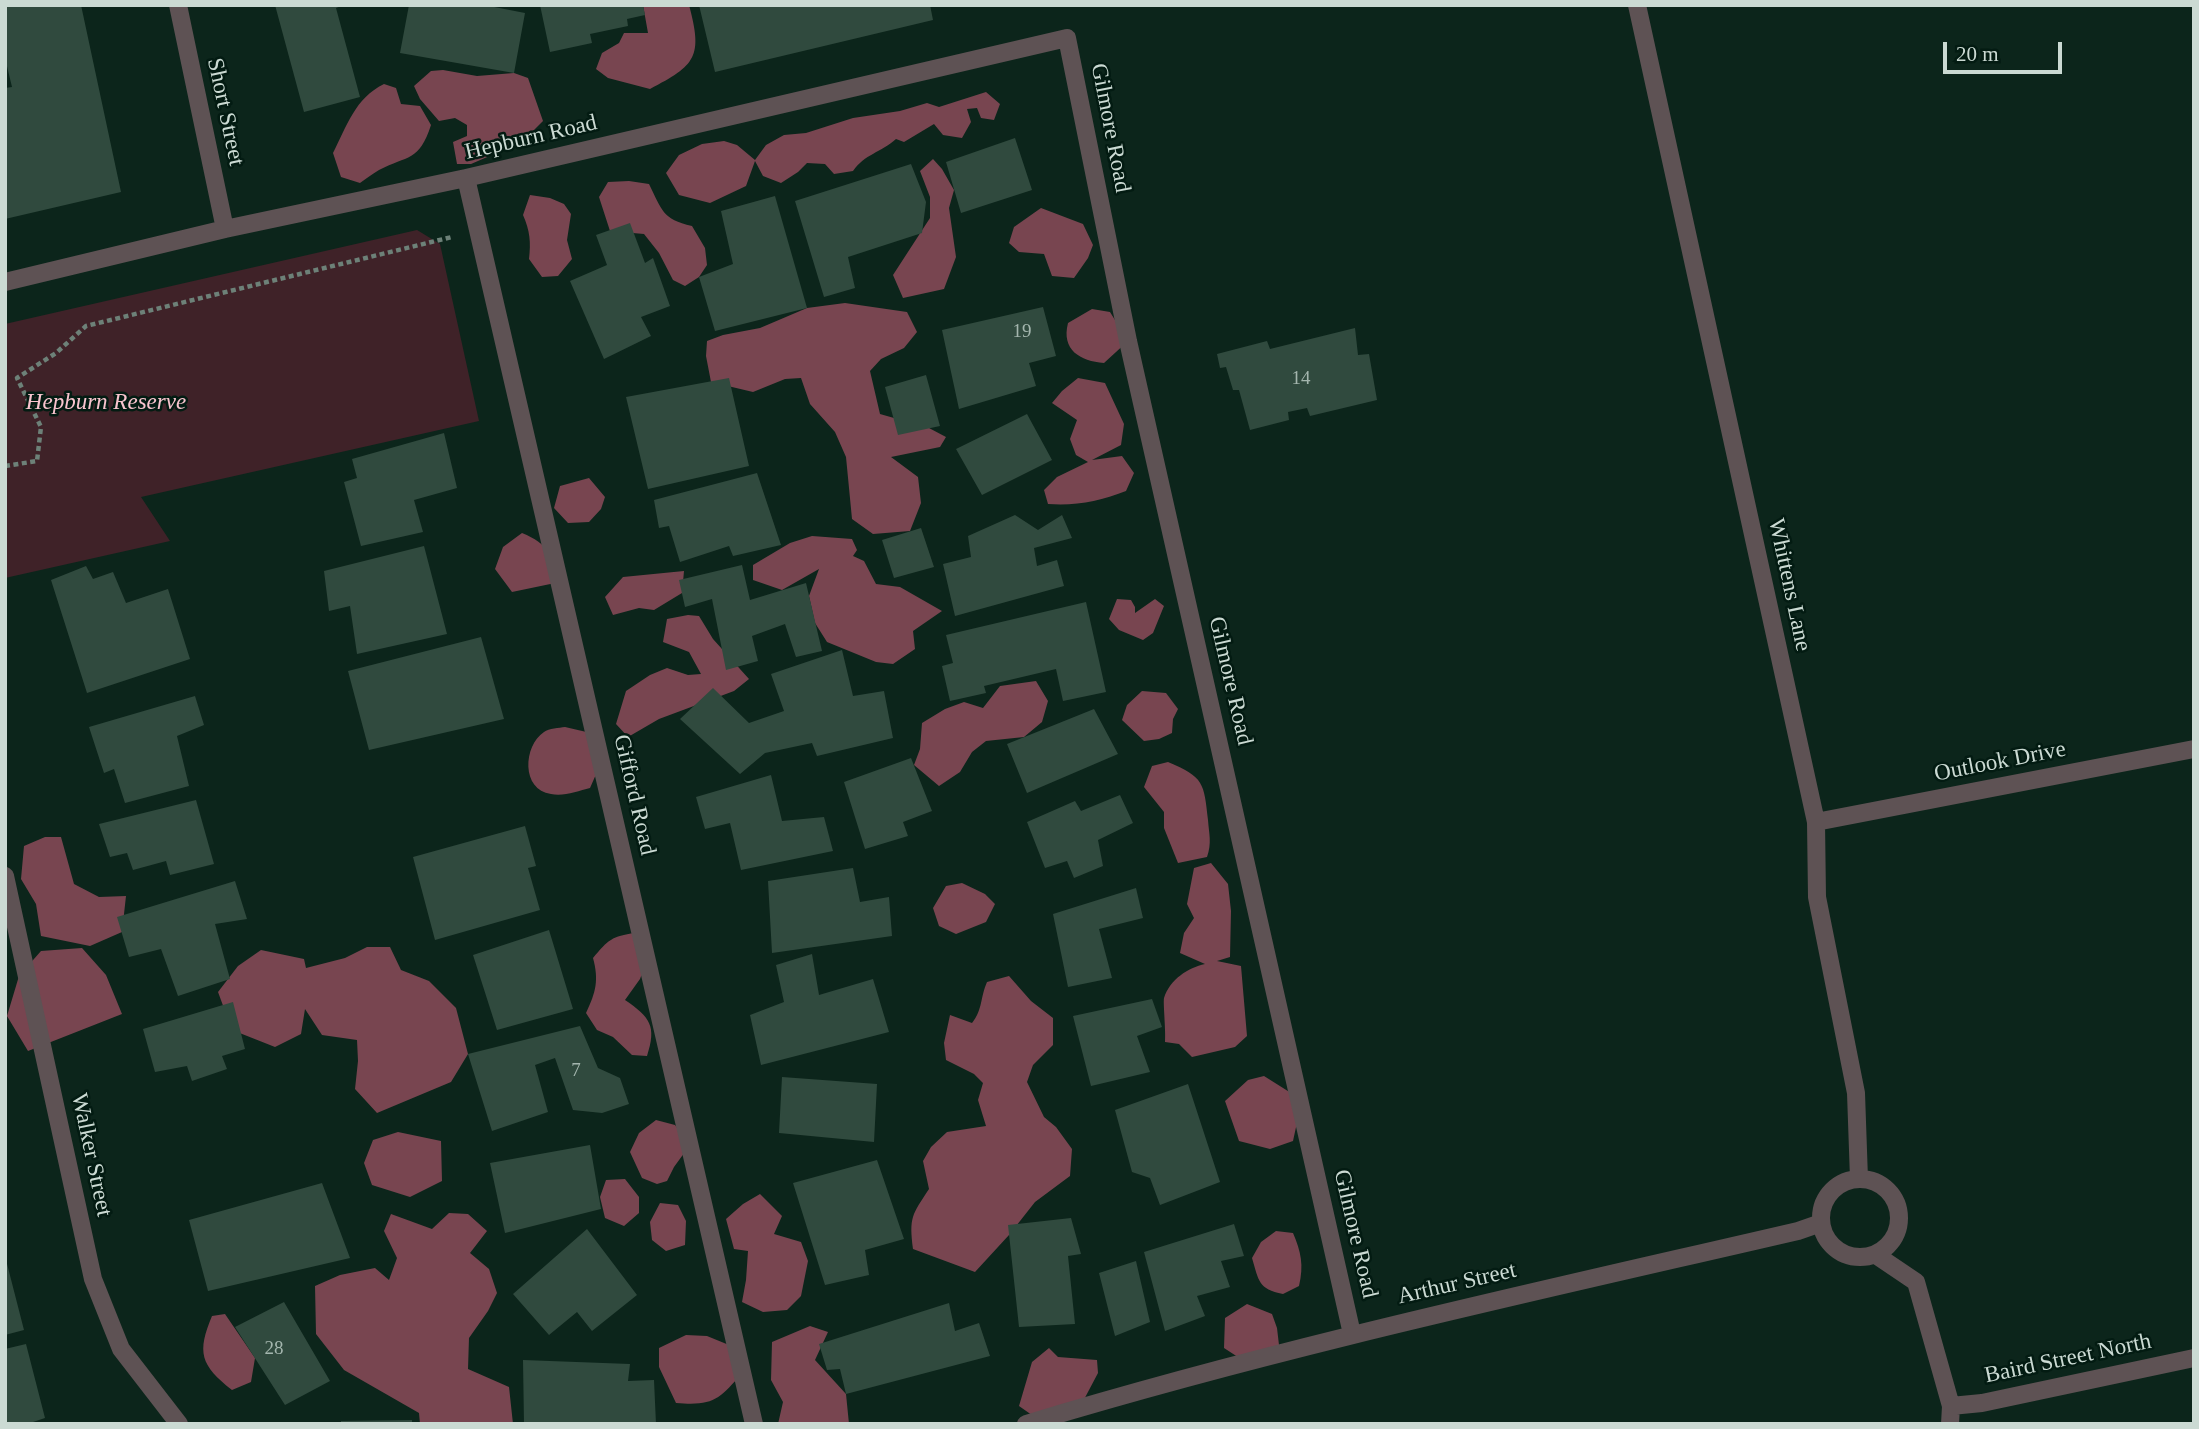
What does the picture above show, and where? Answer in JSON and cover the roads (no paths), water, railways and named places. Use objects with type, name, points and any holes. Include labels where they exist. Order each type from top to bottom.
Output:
[{"type":"street","name":"Short Street","points":[[178,5],[225,229]]},
{"type":"street","name":"Whittens Lane","points":[[1636,5],[1816,822],[1817,897],[1856,1093],[1859,1179]]},
{"type":"street","name":"Hepburn Road","points":[[5,282],[225,229],[466,178],[1067,38]]},
{"type":"street","name":"Gilmore Road","points":[[1067,38],[1131,355],[1352,1334]]},
{"type":"street","name":"Gifford Road","points":[[466,178],[754,1424]]},
{"type":"street","name":"Outlook Drive","points":[[1816,822],[2194,749]]},
{"type":"street","name":"Walker Street","points":[[5,876],[93,1279],[121,1349],[179,1424]]},
{"type":"street","points":[[1859,1179],[1877,1182],[1888,1189],[1899,1212],[1895,1237],[1876,1255],[1864,1258],[1839,1252],[1829,1243],[1821,1223],[1823,1205],[1829,1193],[1840,1184],[1859,1179]]},
{"type":"street","name":"Arthur Street","points":[[1026,1424],[1244,1361],[1798,1231],[1821,1223]]},
{"type":"street","points":[[1876,1255],[1916,1282],[1950,1415]]},
{"type":"street","name":"Baird Street North","points":[[1950,1415],[1982,1403],[2194,1358]]},
{"type":"park label","name":"Hepburn Reserve","points":[[106,403]]}]
